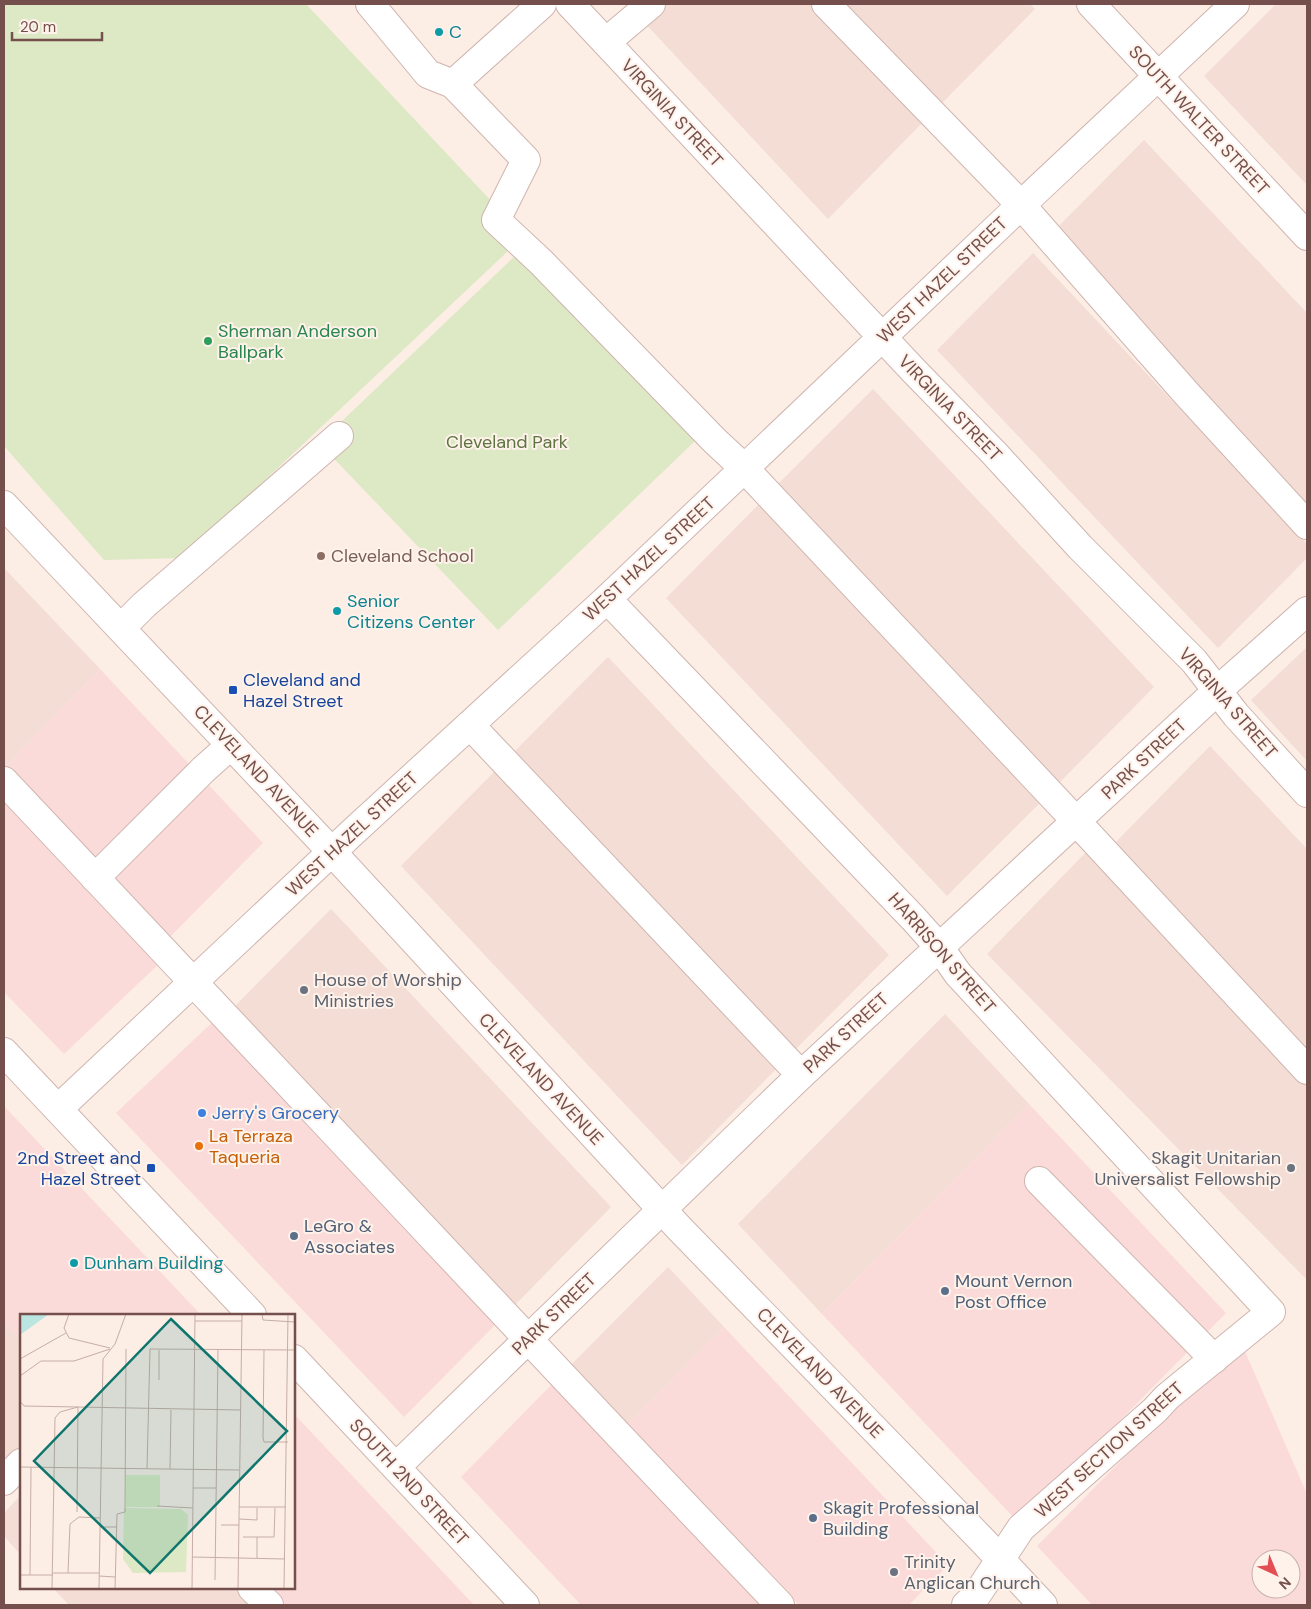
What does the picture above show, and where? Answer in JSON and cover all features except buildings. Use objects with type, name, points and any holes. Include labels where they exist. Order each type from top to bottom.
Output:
[{"type":"street","points":[[370,4],[428,74],[453,84],[526,160],[496,220],[541,262],[715,441],[744,468],[1307,1070]]},
{"type":"street","points":[[453,84],[542,4]]},
{"type":"street","name":"VIRGINIA STREET","points":[[570,4],[882,337],[994,453],[1080,547],[1194,661],[1236,715],[1307,793]]},
{"type":"street","points":[[606,42],[651,4]]},
{"type":"street","points":[[826,4],[1021,205],[1186,393],[1307,525]]},
{"type":"street","name":"SOUTH WALTER STREET","points":[[1091,4],[1307,236]]},
{"type":"street","name":"WEST HAZEL STREET","points":[[58,1109],[332,852],[607,599],[1235,4]]},
{"type":"street","points":[[121,628],[152,598],[340,436]]},
{"type":"street","name":"CLEVELAND AVENUE","points":[[4,505],[332,852],[662,1210],[1043,1605]]},
{"type":"street","name":"HARRISON STREET","points":[[607,599],[939,947],[958,974],[1271,1312]]},
{"type":"street","name":"PARK STREET","points":[[396,1467],[801,1075],[1217,691],[1307,611]]},
{"type":"street","points":[[470,725],[801,1075]]},
{"type":"street","points":[[95,878],[203,770],[231,745]]},
{"type":"street","points":[[4,781],[528,1340],[780,1605]]},
{"type":"street","points":[[4,1052],[251,1314]]},
{"type":"street","points":[[1039,1182],[1214,1358]]},
{"type":"street","name":"WEST SECTION STREET","points":[[966,1605],[976,1596],[1021,1528],[1155,1410],[1167,1397],[1271,1312]]},
{"type":"street","name":"SOUTH 2ND STREET","points":[[295,1360],[525,1605]]},
{"type":"street","points":[[4,1481],[20,1464]]},
{"type":"street","points":[[253,1589],[268,1605]]},
{"type":"shaded area","points":[[627,4],[813,4],[923,122],[828,219]]},
{"type":"shaded area","points":[[843,4],[1030,4],[1035,9],[939,106]]},
{"type":"shaded area","points":[[1276,4],[1307,4],[1307,185],[1204,76]]},
{"type":"shaded area","points":[[1144,140],[1307,313],[1307,512],[1048,237]]},
{"type":"shaded area","points":[[1033,253],[1307,544],[1307,558],[1218,648],[937,350]]},
{"type":"shaded area","points":[[873,389],[1154,687],[1058,784],[777,485]]},
{"type":"shaded area","points":[[762,501],[1043,800],[947,896],[666,598]]},
{"type":"shaded area","points":[[4,568],[100,669],[4,768]]},
{"type":"shaded area","points":[[1307,647],[1307,761],[1251,700]]},
{"type":"shaded area","points":[[608,657],[889,955],[793,1052],[512,754]]},
{"type":"shaded area","points":[[100,669],[263,843],[165,942],[4,768]]},
{"type":"shaded area","points":[[1210,746],[1307,849],[1307,1049],[1114,844]]},
{"type":"shaded area","points":[[497,769],[778,1067],[682,1165],[401,866]]},
{"type":"shaded area","points":[[4,786],[164,959],[64,1054],[4,992]]},
{"type":"shaded area","points":[[1090,848],[1307,1080],[1307,1280],[987,954]]},
{"type":"shaded area","points":[[331,909],[611,1207],[514,1306],[233,1008]]},
{"type":"shaded area","points":[[945,1014],[1029,1104],[822,1314],[738,1224]]},
{"type":"shaded area","points":[[218,1017],[500,1320],[404,1417],[116,1113]]},
{"type":"shaded area","points":[[1029,1104],[1226,1313],[1019,1523],[822,1314]]},
{"type":"shaded area","points":[[4,1106],[200,1314],[20,1314],[20,1338],[4,1321]]},
{"type":"shaded area","points":[[668,1267],[724,1327],[628,1424],[572,1364]]},
{"type":"shaded area","points":[[4,1321],[20,1338],[20,1478],[4,1494]]},
{"type":"shaded area","points":[[724,1327],[948,1565],[909,1605],[799,1605],[628,1424]]},
{"type":"shaded area","points":[[1240,1340],[1307,1494],[1307,1605],[1092,1605],[1037,1546]]},
{"type":"shaded area","points":[[556,1380],[768,1605],[581,1605],[461,1477]]},
{"type":"shaded area","points":[[295,1415],[474,1605],[286,1605],[271,1589],[295,1589]]},
{"type":"shaded area","points":[[20,1496],[20,1554],[4,1536],[4,1513]]},
{"type":"shaded area","points":[[54,1589],[241,1589],[256,1605],[69,1605]]},
{"type":"green space","name":"Sherman Anderson Ballpark","points":[[4,4],[306,4],[524,236],[182,558],[104,560],[4,446]]},
{"type":"green space","name":"Cleveland Park","points":[[517,254],[696,440],[498,630],[319,443]]},
{"type":"place","name":"C","points":[[439,32]]},
{"type":"place","name":"Sherman Anderson Ballpark","points":[[208,341]]},
{"type":"place","name":"Cleveland School","points":[[321,556]]},
{"type":"place","name":"Senior Citizens Center","points":[[337,611]]},
{"type":"place","name":"Cleveland and Hazel Street","points":[[233,690]]},
{"type":"place","name":"House of Worship Ministries","points":[[304,990]]},
{"type":"place","name":"Jerry's Grocery","points":[[202,1113]]},
{"type":"place","name":"La Terraza Taqueria","points":[[199,1146]]},
{"type":"place","name":"2nd Street and Hazel Street","points":[[151,1168]]},
{"type":"place","name":"Skagit Unitarian Universalist Fellowship","points":[[1291,1168]]},
{"type":"place","name":"LeGro & Associates","points":[[294,1236]]},
{"type":"place","name":"Dunham Building","points":[[74,1263]]},
{"type":"place","name":"Mount Vernon Post Office","points":[[945,1291]]},
{"type":"place","name":"Skagit Professional Building","points":[[813,1518]]},
{"type":"place","name":"Trinity Anglican Church","points":[[894,1572]]}]
